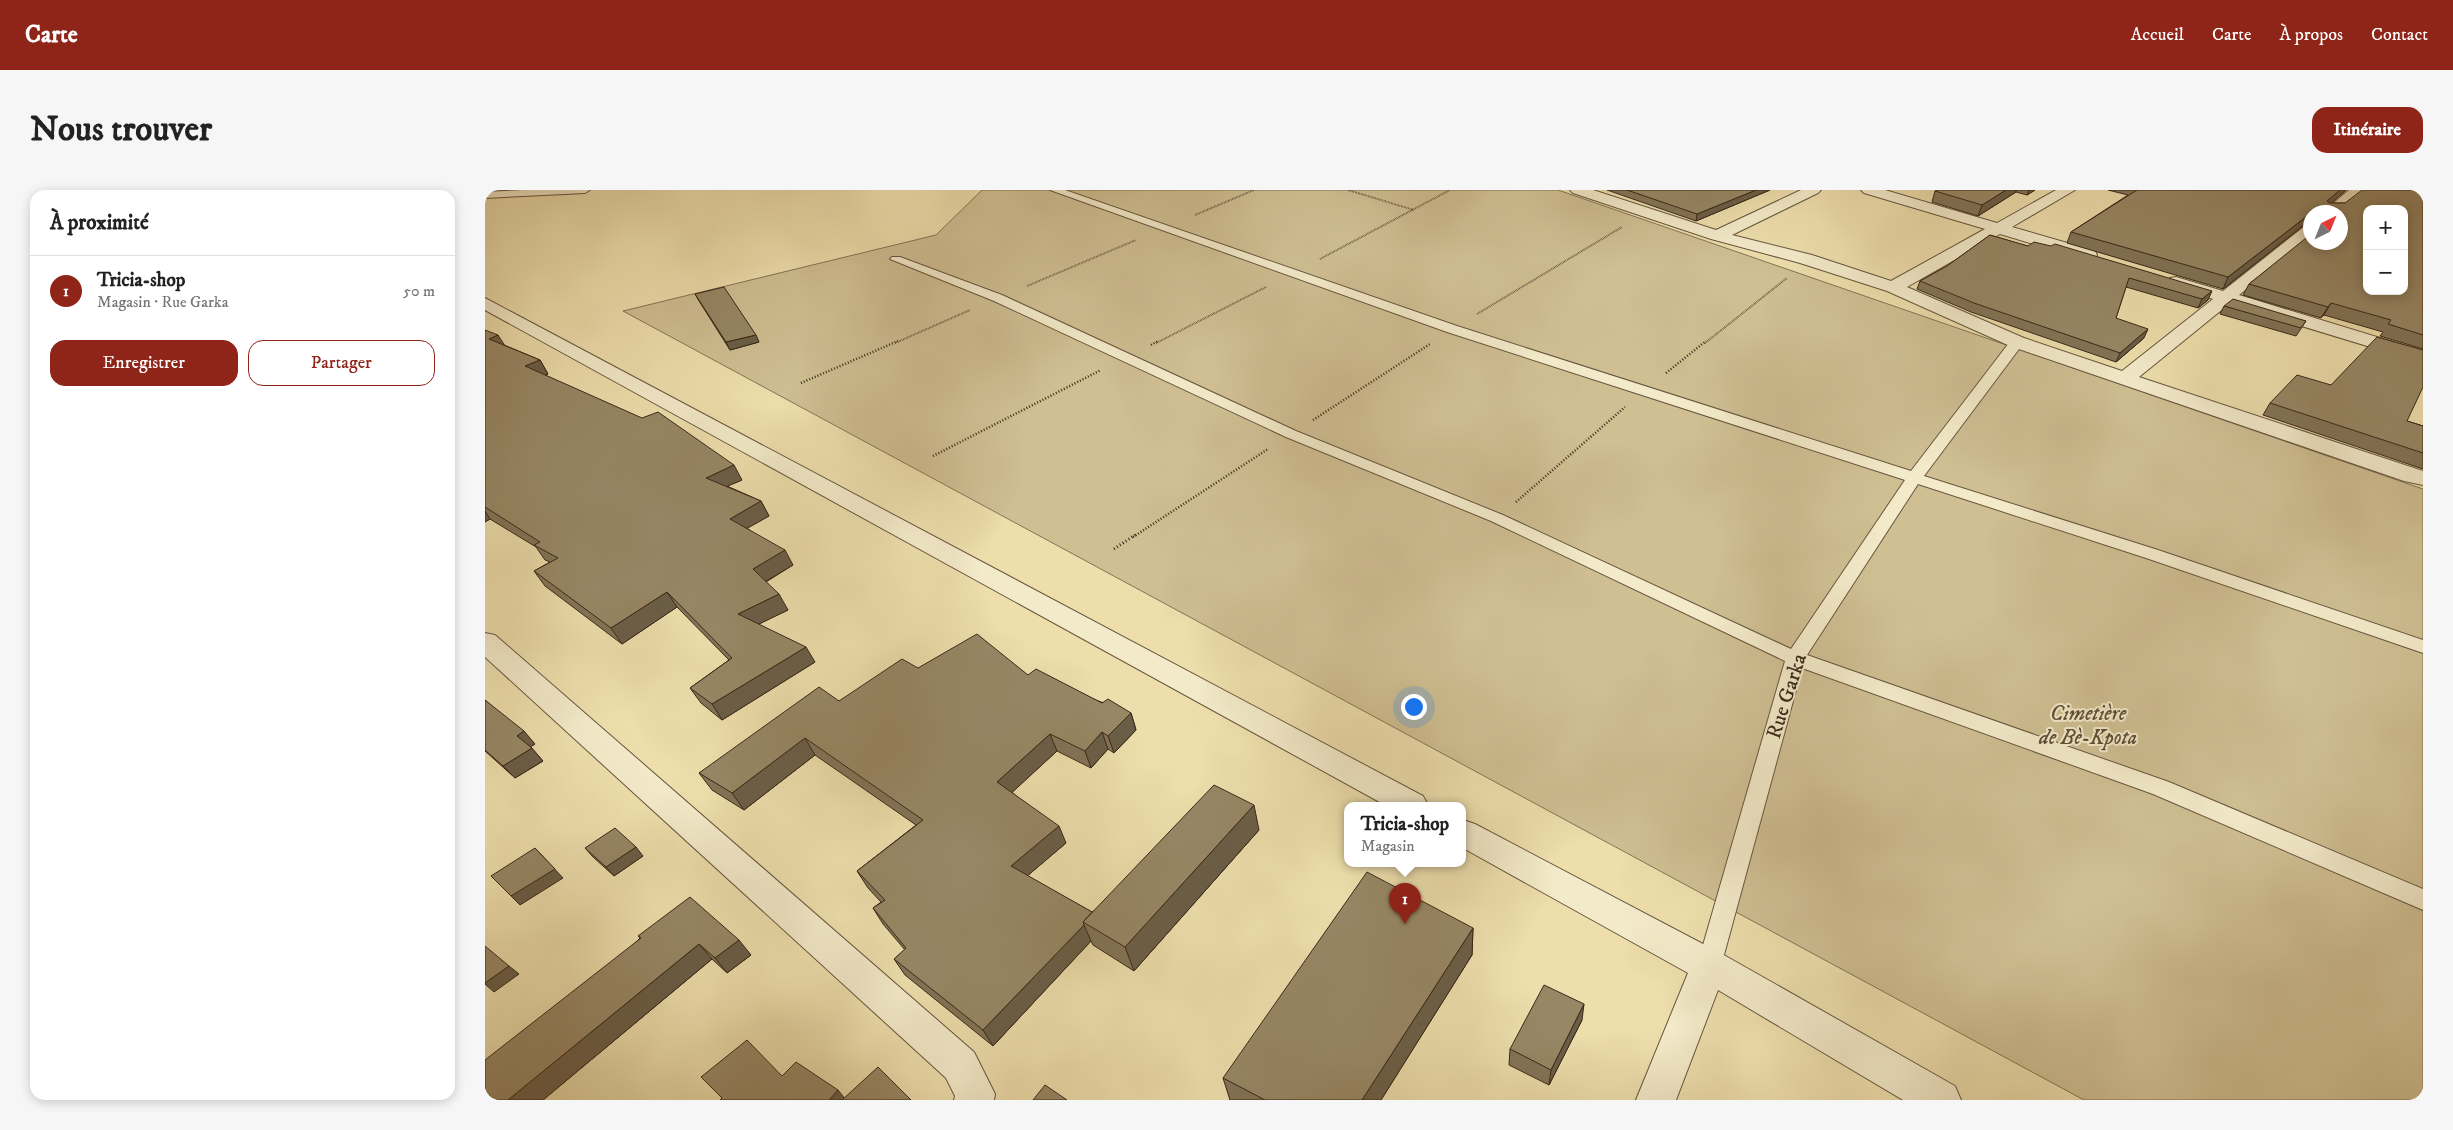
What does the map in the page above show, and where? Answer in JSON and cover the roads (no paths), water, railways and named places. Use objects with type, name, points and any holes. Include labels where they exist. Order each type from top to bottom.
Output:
[{"type":"street","points":[[1577,190],[1717,236],[1806,259],[1893,287],[2017,342],[2411,476],[2423,478]]},
{"type":"street","points":[[1717,236],[1813,190]]},
{"type":"street","points":[[1869,190],[2103,260]]},
{"type":"street","points":[[1893,287],[2067,190]]},
{"type":"street","points":[[2339,205],[2358,190]]},
{"type":"street","points":[[2124,379],[2303,235]]},
{"type":"street","points":[[2160,277],[2423,357]]},
{"type":"street","points":[[487,307],[1406,802]]},
{"type":"street","points":[[485,642],[960,1065],[975,1097]]},
{"type":"street","points":[[1466,835],[1709,966],[1941,1100]]},
{"type":"street","name":"Rue Garka","points":[[1656,1100],[1709,966]]},
{"type":"lane","points":[[485,195],[585,190]]},
{"type":"lane","points":[[1055,190],[1294,272],[1452,329],[2152,554],[2423,647]]},
{"type":"lane","points":[[896,259],[998,298],[1291,434],[1497,518],[1795,658],[2161,788],[2423,900]]},
{"type":"lane","name":"Rue Garka","points":[[1709,966],[1795,658],[1915,478],[2017,342]]},
{"type":"place","name":"Tricia-shop","points":[[1405,924]]},
{"type":"park label","name":"Cimetière de Bè-Kpota","points":[[2088,725]]}]
